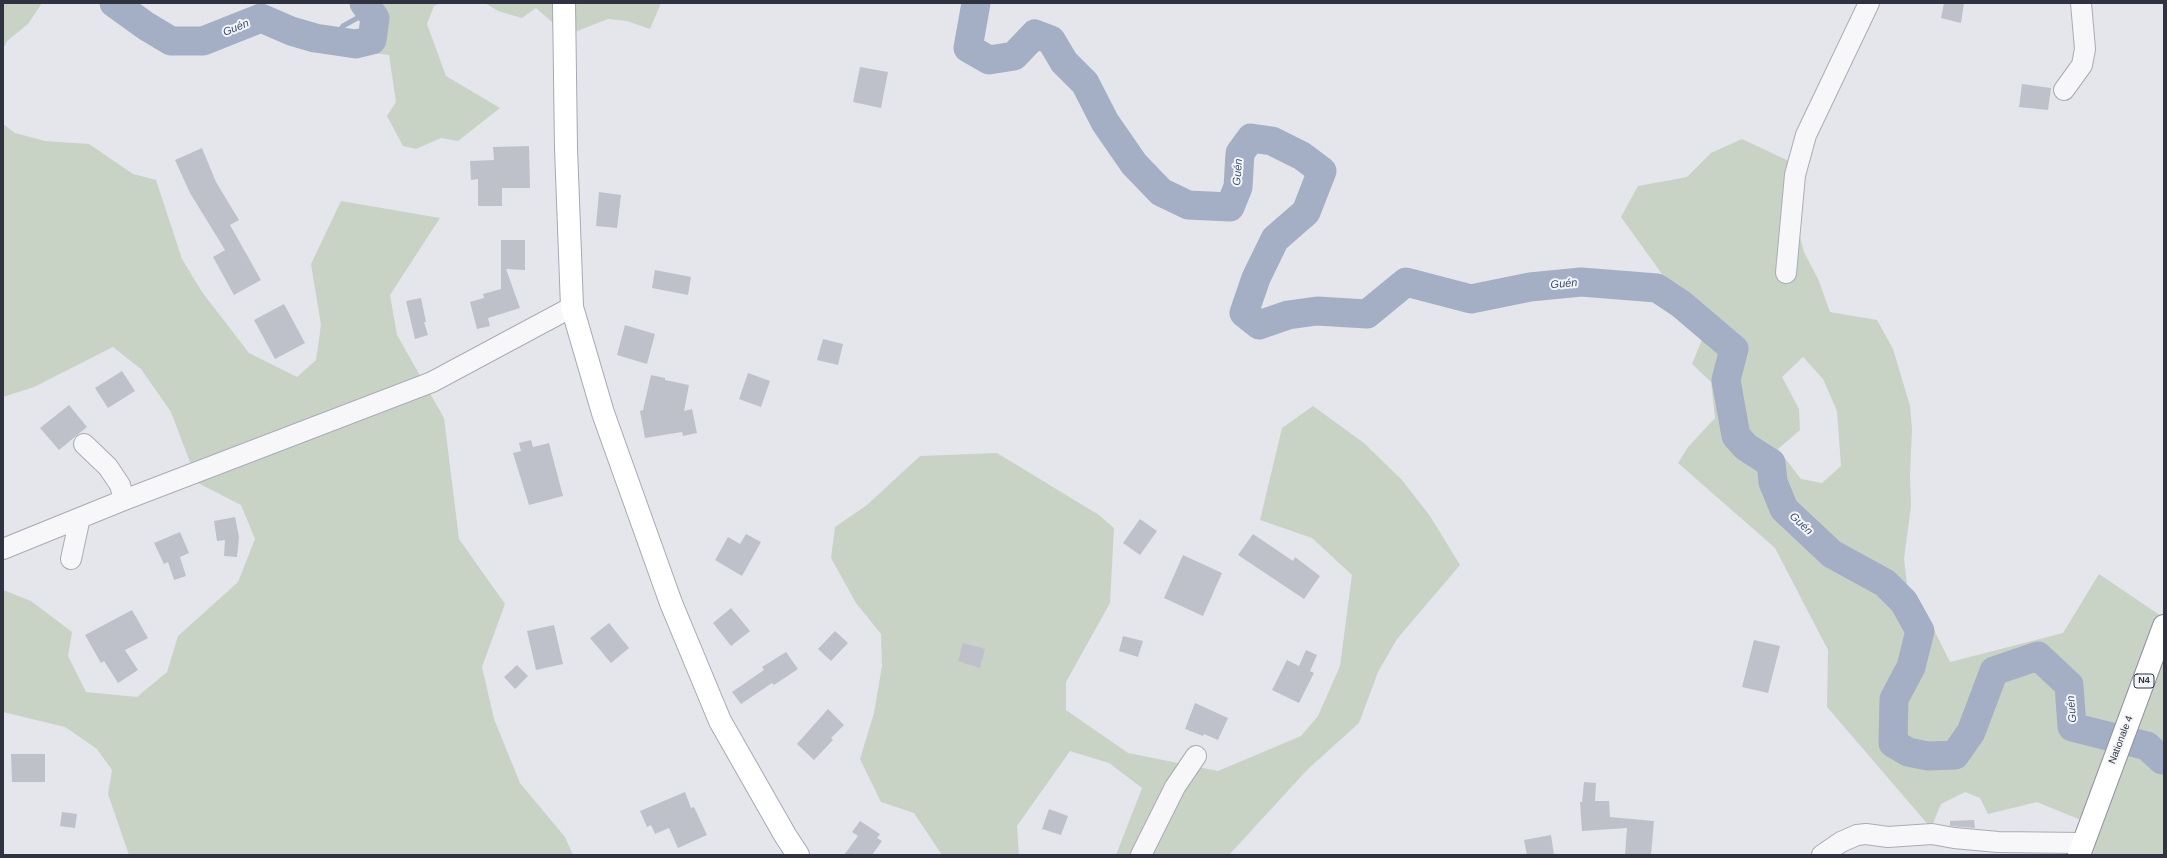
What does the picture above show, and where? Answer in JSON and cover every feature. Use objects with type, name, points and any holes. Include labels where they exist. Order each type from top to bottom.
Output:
[{"type":"main road","points":[[564,3],[566,148],[572,307],[603,413],[671,603],[720,721],[798,855]]},
{"type":"main road","name":"Nationale 4","points":[[2081,849],[2164,626]]},
{"type":"street","points":[[1786,273],[1795,175],[1806,135],[1869,3]]},
{"type":"street","points":[[2064,90],[2082,65],[2085,49],[2081,3]]},
{"type":"street","points":[[3,549],[124,500],[432,382],[572,307]]},
{"type":"street","points":[[84,444],[108,467],[120,486],[124,500]]},
{"type":"street","points":[[71,559],[79,522],[76,520]]},
{"type":"street","points":[[1141,855],[1175,787],[1196,756]]},
{"type":"street","points":[[1822,855],[1841,842],[1857,835],[1866,834],[1888,837],[1932,834],[1954,838],[2081,849]]},
{"type":"shaded area","points":[[3,3],[42,3],[28,24],[7,41],[3,49]]},
{"type":"shaded area","points":[[353,3],[441,3],[434,6],[427,24],[446,76],[500,108],[458,141],[441,138],[416,149],[403,146],[387,116],[396,102],[389,55],[373,53],[358,11]]},
{"type":"shaded area","points":[[485,3],[661,3],[650,29],[627,21],[608,19],[567,35],[536,8],[522,18],[498,11]]},
{"type":"shaded area","points":[[3,124],[15,133],[45,141],[89,144],[133,174],[156,180],[182,259],[202,292],[249,353],[297,377],[316,360],[321,325],[311,264],[341,201],[440,218],[390,295],[397,335],[444,418],[459,539],[505,604],[482,667],[494,719],[520,783],[565,837],[573,855],[129,855],[108,794],[112,770],[97,749],[65,727],[3,712],[3,590],[31,601],[72,632],[68,656],[86,692],[137,697],[167,672],[178,636],[238,582],[255,539],[241,505],[198,483],[171,412],[141,369],[113,347],[34,387],[3,397]]},
{"type":"shaded area","points":[[1742,139],[1791,162],[1794,215],[1804,252],[1819,281],[1830,312],[1877,320],[1893,349],[1910,406],[1912,429],[1910,476],[1911,506],[1904,559],[1907,584],[1927,616],[1950,662],[2063,633],[2099,574],[2164,618],[2164,855],[2074,855],[2088,823],[2037,802],[1988,814],[1980,798],[1965,792],[1941,804],[1931,828],[1827,707],[1828,650],[1775,548],[1678,463],[1688,447],[1715,418],[1711,382],[1692,364],[1712,315],[1667,281],[1621,217],[1638,186],[1687,177],[1711,153]],"holes":[[[1803,357],[1823,379],[1837,411],[1841,466],[1822,483],[1801,479],[1778,449],[1800,430],[1799,409],[1782,377]]]},
{"type":"shaded area","points":[[1313,406],[1364,443],[1402,480],[1430,516],[1460,565],[1397,639],[1378,672],[1359,723],[1307,770],[1229,855],[1116,855],[1142,788],[1109,763],[1070,751],[1017,826],[1019,855],[942,855],[914,813],[881,802],[860,759],[874,713],[882,666],[881,634],[856,603],[831,558],[835,527],[867,505],[920,456],[997,453],[1099,515],[1114,528],[1110,603],[1066,682],[1066,710],[1128,753],[1218,771],[1301,736],[1318,716],[1340,666],[1352,575],[1312,538],[1260,520],[1282,428]]},
{"type":"building","points":[[1944,3],[1964,3],[1961,23],[1941,18]]},
{"type":"building","points":[[860,67],[888,72],[881,108],[853,102]]},
{"type":"building","points":[[2022,84],[2051,88],[2048,110],[2019,107]]},
{"type":"building","points":[[529,146],[530,188],[502,188],[502,206],[478,206],[478,179],[471,180],[470,161],[494,160],[493,147]]},
{"type":"building","points":[[202,148],[216,182],[239,220],[230,225],[261,280],[234,295],[213,257],[225,250],[190,193],[175,160]]},
{"type":"building","points":[[599,192],[621,195],[617,228],[596,226]]},
{"type":"building","points":[[501,240],[525,240],[525,270],[506,269],[520,308],[488,318],[490,326],[477,329],[470,302],[484,298],[483,294],[501,289]]},
{"type":"building","points":[[655,270],[691,277],[688,295],[652,288]]},
{"type":"building","points":[[421,298],[426,322],[424,322],[428,335],[415,339],[406,301]]},
{"type":"building","points":[[284,304],[305,343],[275,359],[254,320]]},
{"type":"building","points":[[625,325],[655,334],[647,364],[617,355]]},
{"type":"building","points":[[823,339],[843,344],[838,365],[817,360]]},
{"type":"building","points":[[122,371],[135,391],[108,408],[95,388]]},
{"type":"building","points":[[748,373],[770,381],[761,407],[739,399]]},
{"type":"building","points":[[651,375],[665,378],[665,380],[689,385],[684,411],[692,409],[697,433],[683,436],[682,432],[645,438],[640,411],[643,410]]},
{"type":"building","points":[[69,405],[87,427],[59,450],[40,428]]},
{"type":"building","points":[[531,440],[533,447],[549,443],[563,496],[529,505],[513,453],[521,451],[519,443]]},
{"type":"building","points":[[235,517],[239,537],[237,557],[224,556],[225,540],[217,541],[214,521]]},
{"type":"building","points":[[1140,519],[1157,531],[1140,555],[1123,543]]},
{"type":"building","points":[[180,532],[189,553],[180,557],[186,576],[174,580],[168,562],[164,564],[154,543]]},
{"type":"building","points":[[746,534],[761,542],[742,576],[715,560],[728,537],[740,544]]},
{"type":"building","points":[[1253,534],[1293,561],[1295,557],[1320,576],[1304,599],[1238,555]]},
{"type":"building","points":[[1183,555],[1222,573],[1203,616],[1164,598]]},
{"type":"building","points":[[731,608],[750,631],[731,646],[713,623]]},
{"type":"building","points":[[132,610],[148,638],[125,650],[138,670],[118,683],[104,661],[101,663],[85,635]]},
{"type":"building","points":[[609,623],[629,648],[611,663],[590,638]]},
{"type":"building","points":[[554,625],[563,664],[536,670],[527,631]]},
{"type":"building","points":[[835,631],[848,643],[831,661],[818,649]]},
{"type":"building","points":[[1123,636],[1143,641],[1138,657],[1119,651]]},
{"type":"building","points":[[1754,640],[1780,646],[1768,693],[1742,687]]},
{"type":"building","points":[[963,643],[985,649],[980,668],[958,661]]},
{"type":"building","points":[[1306,650],[1317,655],[1310,671],[1314,673],[1299,703],[1272,690],[1287,660],[1299,666]]},
{"type":"building","points":[[786,652],[798,669],[774,685],[772,683],[741,704],[732,692],[764,670],[762,667]]},
{"type":"building","points":[[517,665],[528,676],[515,689],[504,677]]},
{"type":"building","points":[[1195,703],[1228,718],[1218,740],[1204,734],[1203,736],[1185,729]]},
{"type":"building","points":[[828,709],[844,725],[831,738],[833,740],[814,760],[797,744]]},
{"type":"building","points":[[11,754],[45,754],[45,782],[12,782]]},
{"type":"building","points":[[1584,782],[1596,783],[1595,801],[1609,801],[1610,817],[1654,821],[1651,855],[1625,855],[1627,828],[1582,831],[1580,802],[1582,802]]},
{"type":"building","points":[[685,792],[691,808],[694,807],[707,835],[678,848],[669,828],[655,834],[651,825],[647,827],[640,811]]},
{"type":"building","points":[[1049,809],[1068,816],[1061,835],[1042,829]]},
{"type":"building","points":[[62,812],[77,814],[75,828],[60,826]]},
{"type":"building","points":[[1974,820],[1975,828],[1950,826],[1950,821]]},
{"type":"building","points":[[860,821],[880,834],[877,838],[882,841],[872,855],[844,855],[858,836],[852,832]]},
{"type":"building","points":[[1551,835],[1554,855],[1527,855],[1524,840]]},
{"type":"waterway","name":"Guén","points":[[114,3],[146,26],[171,41],[203,41],[261,18],[291,31],[315,38],[356,44],[372,40],[375,18],[364,3]]},
{"type":"waterway","name":"Guén","points":[[976,3],[968,48],[989,60],[1014,56],[1035,34],[1051,40],[1064,62],[1085,83],[1105,122],[1134,164],[1161,192],[1188,205],[1230,207],[1238,187],[1240,153],[1251,138],[1272,141],[1302,156],[1322,171],[1306,212],[1275,239],[1256,278],[1244,313],[1259,325],[1288,315],[1317,311],[1367,314],[1406,282],[1471,299],[1530,287],[1581,282],[1657,288],[1681,304],[1734,349],[1726,380],[1736,436],[1746,447],[1771,463],[1773,482],[1784,509],[1832,554],[1885,583],[1904,602],[1920,631],[1911,667],[1894,699],[1893,743],[1908,752],[1928,756],[1955,755],[1971,732],[1994,671],[2038,656],[2069,685],[2072,727],[2147,746],[2162,760],[2164,759]]},
{"type":"waterway","points":[[333,40],[343,26],[361,16],[375,18]]}]
